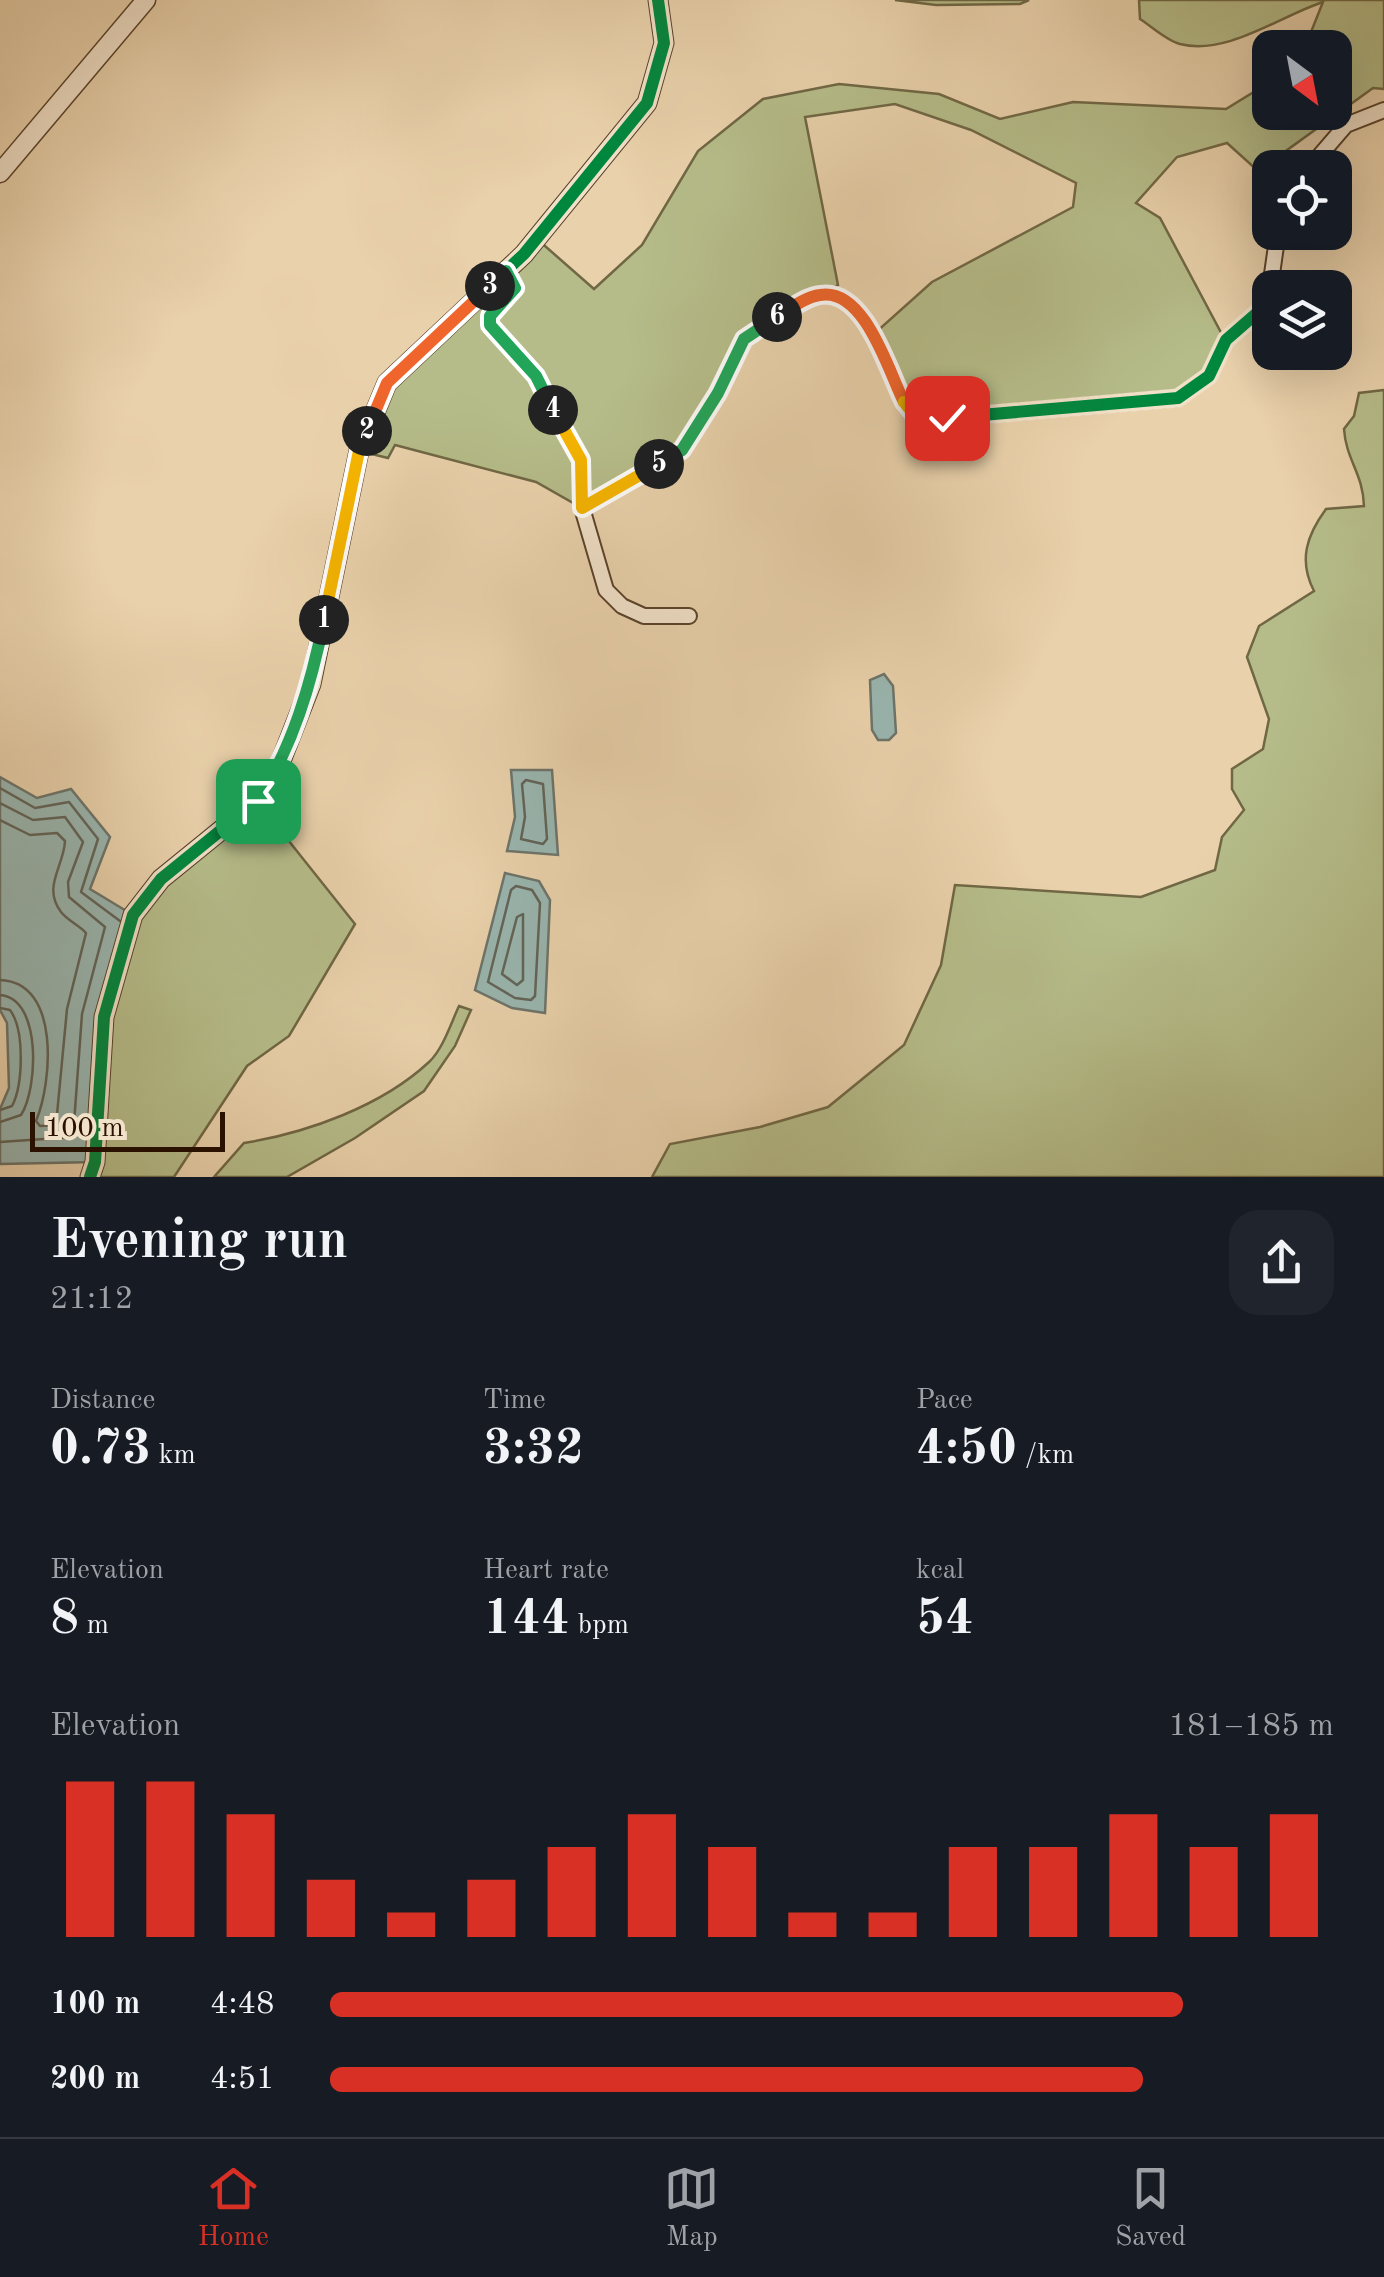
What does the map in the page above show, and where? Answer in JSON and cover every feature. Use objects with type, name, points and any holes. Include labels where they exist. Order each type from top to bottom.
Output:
[{"type":"street","points":[[2,170],[146,0]]},
{"type":"street","points":[[90,1177],[95,1162],[104,1017],[132,915],[162,879],[258,801],[277,771],[312,684],[359,451],[387,383],[506,271],[647,104],[664,42],[658,0]]},
{"type":"street","points":[[1324,150],[1346,125],[1384,110]]},
{"type":"street","points":[[506,271],[515,288],[490,316],[490,325],[536,376],[581,460],[582,508],[601,579],[613,599],[644,616],[689,616]]},
{"type":"street","points":[[582,508],[682,450],[718,393],[744,339],[814,296],[827,294],[841,300],[876,333],[888,371],[912,412],[947,418],[1178,398],[1209,376],[1226,340],[1252,317]]},
{"type":"green space","points":[[895,0],[1029,0],[1020,4],[936,5]]},
{"type":"green space","points":[[1139,0],[1384,0],[1384,89],[1373,88],[1352,103],[1352,30],[1312,30],[1323,2],[1235,40],[1198,46],[1175,42],[1140,19]]},
{"type":"green space","points":[[839,84],[939,94],[1000,119],[1073,102],[1226,109],[1252,93],[1252,130],[1315,130],[1287,150],[1252,150],[1252,166],[1227,143],[1177,157],[1136,203],[1160,218],[1225,340],[1209,376],[1178,398],[1014,414],[912,412],[875,333],[932,282],[1073,207],[1076,183],[971,130],[895,104],[805,117],[838,285],[744,339],[687,438],[582,508],[536,482],[395,445],[388,458],[359,451],[387,383],[537,239],[594,289],[642,245],[698,151],[763,99]]},
{"type":"green space","points":[[1384,390],[1384,1177],[652,1177],[670,1144],[760,1127],[828,1107],[904,1045],[941,965],[955,885],[1141,897],[1215,870],[1222,837],[1244,810],[1232,789],[1232,769],[1263,749],[1269,719],[1247,657],[1259,626],[1314,591],[1306,569],[1307,548],[1326,509],[1364,506],[1344,429],[1354,416],[1359,393]]},
{"type":"green space","points":[[257,801],[355,924],[289,1036],[247,1066],[174,1177],[90,1177],[98,1091],[133,915]]},
{"type":"green space","points":[[459,1006],[471,1010],[455,1046],[424,1091],[355,1138],[287,1177],[214,1177],[244,1143],[318,1125],[366,1104],[410,1078],[438,1050]]},
{"type":"water","points":[[884,674],[893,686],[896,733],[889,740],[878,740],[872,730],[870,680]]},
{"type":"water","points":[[511,770],[552,770],[558,855],[507,851],[515,817]]},
{"type":"water","points":[[0,777],[37,798],[71,789],[110,837],[90,889],[133,915],[117,963],[95,1162],[0,1164],[0,1109],[9,1088],[7,1023],[0,1010]]},
{"type":"water","points":[[505,873],[539,881],[550,900],[545,1013],[512,1008],[475,990]]},
{"type":"cycle path","points":[[90,1177],[95,1162],[104,1017],[133,915],[161,879],[257,801],[277,771],[311,684],[359,451],[387,383],[524,254],[647,103],[664,43],[658,0]]},
{"type":"cycle path","points":[[582,508],[681,450],[717,393],[744,339],[814,296],[835,297],[864,320],[912,412],[947,418],[1178,398],[1209,376],[1226,340],[1252,317]]},
{"type":"route","points":[[258,801],[277,771],[312,684],[359,451],[387,383],[506,271],[515,288],[490,316],[490,325],[536,376],[581,460],[582,508],[616,492],[682,450],[718,393],[744,339],[814,296],[827,294],[841,300],[876,333],[888,371],[912,412],[947,418]]}]
